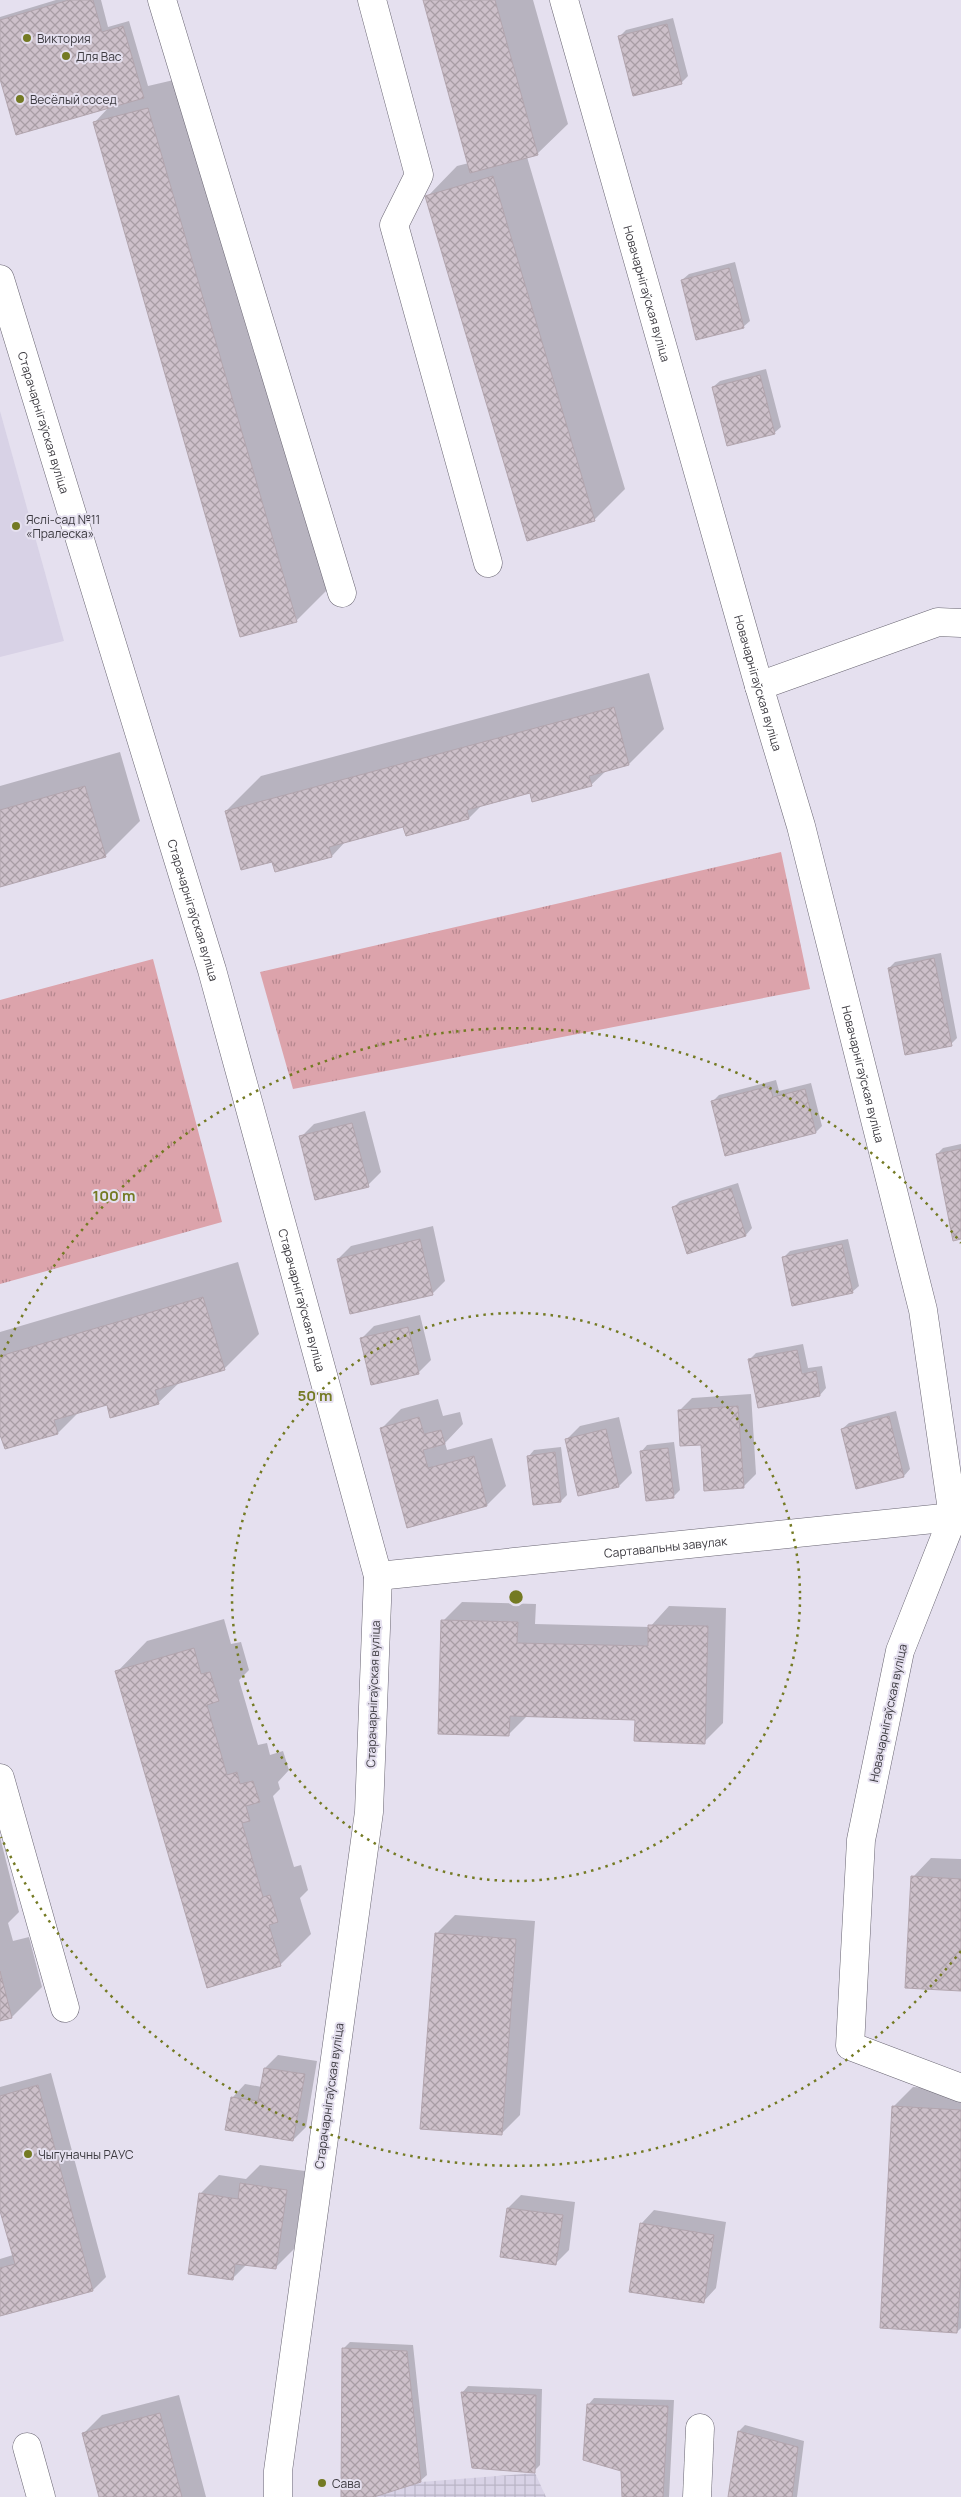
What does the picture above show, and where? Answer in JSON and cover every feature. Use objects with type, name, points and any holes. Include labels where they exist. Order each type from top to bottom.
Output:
[{"type":"street","points":[[162,0],[342,594]]},
{"type":"street","points":[[372,0],[420,175],[394,225],[488,563]]},
{"type":"street","name":"Новачарнігаўская вуліца","points":[[564,0],[759,686],[801,826],[923,1310],[953,1517],[900,1651],[861,1840],[850,2046],[961,2088]]},
{"type":"street","name":"Старачарнігаўская вуліца","points":[[0,279],[212,970],[378,1576],[369,1812],[278,2471],[278,2497]]},
{"type":"street","points":[[759,686],[938,622],[961,624]]},
{"type":"street","name":"Сартавальны завулак","points":[[378,1576],[953,1517]]},
{"type":"street","points":[[0,1778],[65,2008]]},
{"type":"street","points":[[697,2497],[700,2428]]},
{"type":"street","points":[[27,2447],[41,2497]]},
{"type":"shaded area","name":"Яслі-сад №11 «Пралеска»","points":[[0,411],[64,641],[0,657]]},
{"type":"shaded area","points":[[535,2473],[546,2497],[374,2497],[421,2482]]},
{"type":"green space","points":[[781,852],[810,989],[293,1089],[260,972]]},
{"type":"green space","points":[[153,959],[222,1222],[0,1284],[0,1000]]},
{"type":"building","name":"Для Вас","points":[[69,0],[93,0],[102,32],[123,26],[144,98],[16,135],[0,79],[0,20]]},
{"type":"building","points":[[423,0],[495,0],[538,155],[470,173]]},
{"type":"building","points":[[667,24],[682,84],[633,96],[618,36]]},
{"type":"building","points":[[148,108],[297,622],[240,637],[93,122]]},
{"type":"building","points":[[493,176],[595,521],[527,541],[425,196]]},
{"type":"building","points":[[729,268],[744,328],[696,340],[681,280]]},
{"type":"building","points":[[760,375],[775,434],[727,446],[712,387]]},
{"type":"building","points":[[614,707],[629,765],[589,776],[592,786],[532,802],[530,793],[467,810],[469,819],[406,836],[403,827],[329,847],[332,857],[275,872],[272,862],[241,870],[225,811]]},
{"type":"building","points":[[85,786],[106,857],[0,887],[0,810]]},
{"type":"building","points":[[934,958],[952,1046],[905,1055],[888,968]]},
{"type":"building","points":[[770,1086],[773,1097],[805,1089],[816,1133],[725,1156],[711,1101]]},
{"type":"building","points":[[352,1123],[369,1187],[315,1200],[299,1136]]},
{"type":"building","points":[[961,1149],[961,1239],[953,1241],[936,1154]]},
{"type":"building","points":[[731,1188],[746,1236],[687,1254],[672,1207]]},
{"type":"building","points":[[420,1239],[433,1295],[350,1314],[337,1259]]},
{"type":"building","points":[[842,1244],[853,1293],[792,1306],[782,1257]]},
{"type":"building","points":[[203,1297],[225,1370],[155,1390],[159,1404],[110,1418],[107,1405],[54,1420],[58,1434],[5,1449],[0,1435],[0,1356]]},
{"type":"building","points":[[408,1327],[419,1374],[371,1385],[360,1338]]},
{"type":"building","points":[[797,1350],[802,1374],[816,1371],[820,1396],[758,1408],[748,1359]]},
{"type":"building","points":[[738,1406],[744,1488],[704,1491],[701,1445],[680,1446],[678,1410]]},
{"type":"building","points":[[889,1416],[904,1477],[856,1489],[841,1429]]},
{"type":"building","points":[[419,1417],[424,1434],[441,1430],[445,1444],[423,1450],[428,1468],[474,1456],[487,1506],[407,1528],[380,1428]]},
{"type":"building","points":[[606,1429],[619,1487],[578,1496],[565,1439]]},
{"type":"building","points":[[668,1448],[674,1498],[646,1501],[640,1451]]},
{"type":"building","points":[[555,1452],[561,1502],[533,1505],[527,1456]]},
{"type":"building","points":[[441,1620],[518,1622],[517,1643],[648,1646],[648,1625],[708,1626],[705,1744],[634,1741],[635,1720],[510,1716],[509,1736],[438,1734]]},
{"type":"building","points":[[194,1648],[201,1674],[210,1672],[219,1701],[207,1705],[227,1775],[237,1772],[240,1784],[253,1781],[260,1802],[246,1806],[250,1821],[242,1823],[263,1897],[270,1895],[278,1922],[269,1925],[281,1966],[207,1988],[115,1671]]},
{"type":"building","points":[[911,1876],[961,1879],[961,1991],[905,1988]]},
{"type":"building","points":[[435,1933],[516,1939],[502,2135],[420,2129]]},
{"type":"building","points":[[0,1971],[12,2018],[0,2021]]},
{"type":"building","points":[[264,2068],[305,2074],[293,2141],[225,2130],[231,2097],[258,2101]]},
{"type":"building","name":"Чыгуначны РАУС","points":[[38,2085],[93,2291],[0,2316],[0,2268],[15,2264],[0,2211],[0,2096]]},
{"type":"building","points":[[892,2106],[961,2110],[961,2270],[957,2333],[880,2328]]},
{"type":"building","points":[[240,2183],[287,2190],[276,2269],[235,2264],[233,2280],[188,2274],[199,2193],[238,2199]]},
{"type":"building","points":[[507,2208],[563,2215],[556,2265],[500,2257]]},
{"type":"building","points":[[640,2223],[714,2235],[704,2303],[629,2292]]},
{"type":"building","points":[[342,2348],[407,2351],[421,2482],[374,2497],[341,2497]]},
{"type":"building","points":[[461,2392],[536,2395],[535,2473],[472,2468]]},
{"type":"building","points":[[587,2404],[668,2406],[663,2497],[622,2497],[621,2471],[583,2460]]},
{"type":"building","points":[[160,2413],[182,2497],[99,2497],[82,2433]]},
{"type":"building","points":[[738,2431],[798,2447],[792,2497],[728,2497]]},
{"type":"place","name":"Виктория","points":[[27,38]]},
{"type":"place","name":"Для Вас","points":[[66,56]]},
{"type":"place","name":"Весёлый сосед","points":[[20,99]]},
{"type":"place","name":"Яслі-сад №11 «Пралеска»","points":[[16,526]]},
{"type":"place","name":"Чыгуначны РАУС","points":[[28,2154]]},
{"type":"place","name":"Сава","points":[[322,2483]]}]
